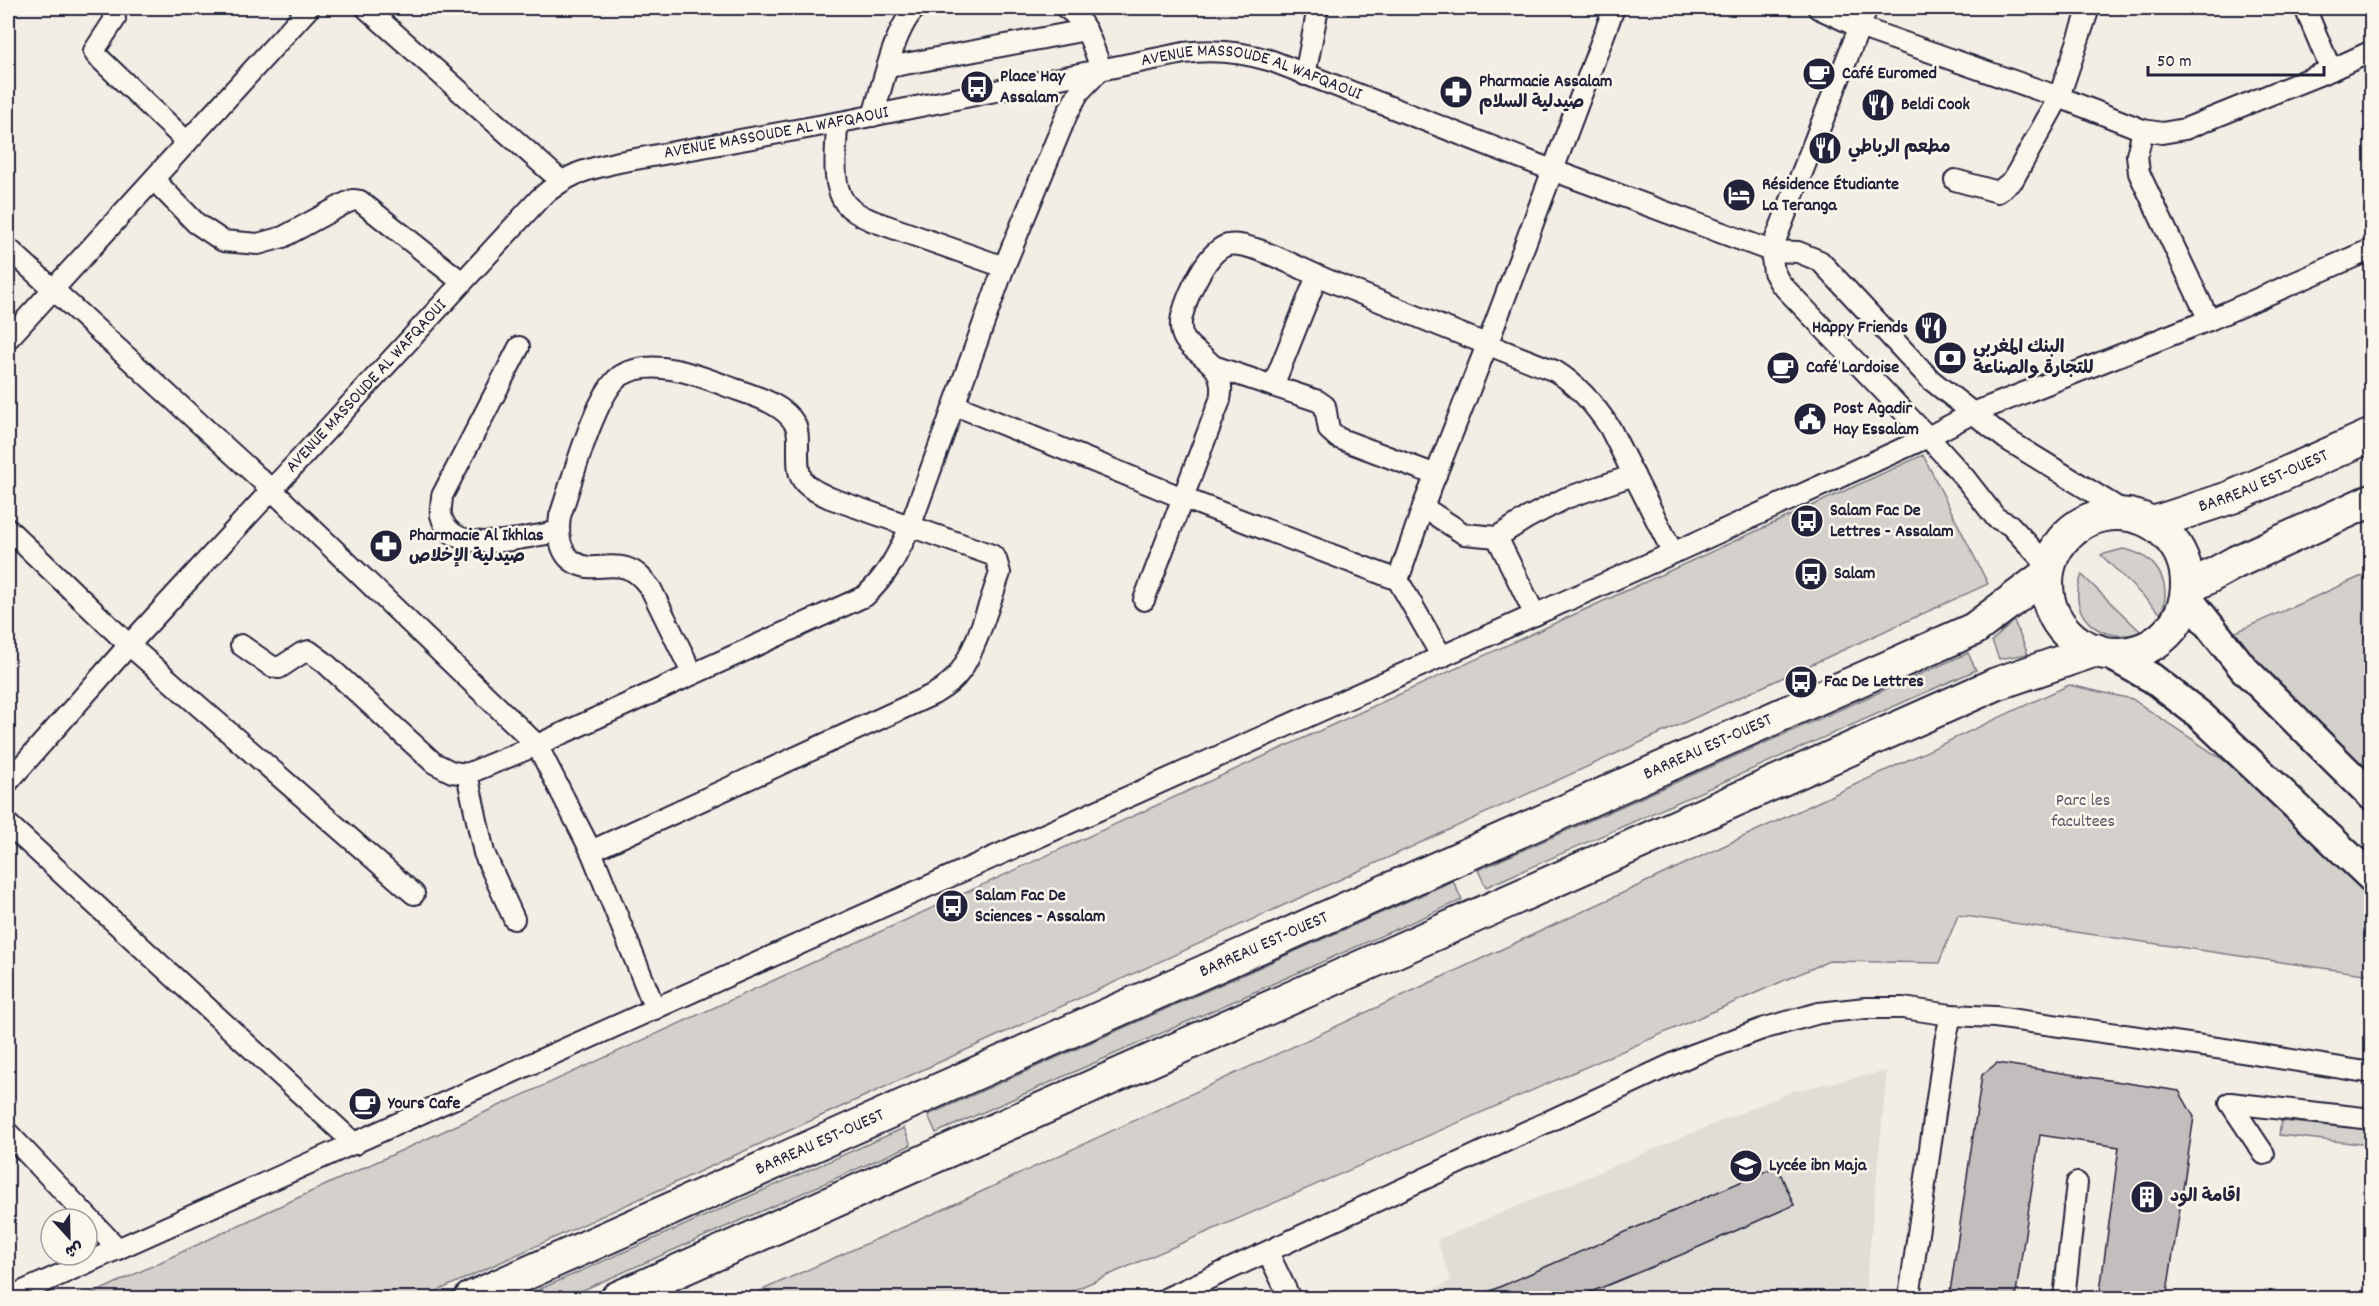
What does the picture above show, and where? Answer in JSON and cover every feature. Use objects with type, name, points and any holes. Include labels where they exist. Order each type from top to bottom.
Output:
[{"type":"main road","name":"BARREAU EST-OUEST","points":[[2140,519],[2232,497],[2372,435]]},
{"type":"main road","points":[[2187,592],[2236,562],[2372,500]]},
{"type":"main road","points":[[617,1299],[1996,684],[2101,651],[2138,650],[2159,642],[2176,621],[2187,592],[2185,566],[2176,545],[2166,532],[2140,519],[2107,514],[2088,519],[2062,541],[2048,570],[2048,596],[2055,616],[2067,633],[2080,644],[2101,651],[2152,678],[2200,715],[2372,878]]},
{"type":"main road","name":"BARREAU EST-OUEST","points":[[471,1299],[1974,629],[2048,570]]},
{"type":"main road","points":[[2187,592],[2244,669],[2372,796]]},
{"type":"street","points":[[112,8],[115,19],[94,51],[96,55],[187,142]]},
{"type":"street","points":[[8,339],[309,8]]},
{"type":"street","points":[[366,8],[560,180]]},
{"type":"street","points":[[873,116],[898,36],[904,22],[916,8]]},
{"type":"street","points":[[1305,75],[1318,8]]},
{"type":"street","points":[[1398,580],[1423,507],[1487,345],[1614,8]]},
{"type":"street","points":[[1818,8],[1859,27],[2059,97],[2143,130],[2162,133],[2185,129],[2372,51]]},
{"type":"street","points":[[1867,8],[1771,251],[1774,272],[1780,283],[1928,437],[1964,477],[1996,518],[2010,525],[2048,570]]},
{"type":"street","points":[[1955,180],[1998,192],[2013,180],[2059,97],[2089,8]]},
{"type":"street","points":[[2305,8],[2331,70]]},
{"type":"street","points":[[240,645],[271,666],[279,668],[309,651],[324,662],[434,763],[452,772],[467,774],[537,745],[864,596],[881,582],[895,561],[910,527],[1004,267],[1067,114],[1079,92],[1101,69],[1086,30],[1074,9]]},
{"type":"street","points":[[889,67],[1086,30]]},
{"type":"street","name":"AVENUE MASSOUDE AL WAFQAOUI","points":[[8,782],[271,489],[539,199],[560,180],[603,166],[873,116],[1184,53],[1219,51],[1255,56],[1771,251],[1798,252],[1820,261],[1931,380],[2006,439],[2048,467],[2140,519]]},
{"type":"street","points":[[837,123],[836,177],[846,204],[854,212],[873,221],[1004,267]]},
{"type":"street","points":[[2143,130],[2137,155],[2139,173],[2210,320]]},
{"type":"street","points":[[154,180],[196,223],[223,241],[258,244],[275,239],[323,217],[353,200],[360,201],[462,282]]},
{"type":"street","points":[[1436,475],[1338,438],[1329,430],[1325,406],[1318,401],[1216,367],[1191,348],[1181,328],[1182,316],[1208,260],[1218,250],[1228,245],[1240,244],[1259,250],[1317,276],[1555,371],[1569,380],[1599,412],[1621,446],[1673,554]]},
{"type":"street","points":[[8,248],[271,489],[537,745],[591,851],[655,1010]]},
{"type":"street","points":[[8,1298],[1673,554],[1928,437],[1973,413],[2210,320],[2372,249]]},
{"type":"street","points":[[1273,386],[1317,276]]},
{"type":"street","points":[[519,347],[442,496],[441,514],[453,535],[469,542],[490,543],[558,532]]},
{"type":"street","points":[[1144,600],[1221,400],[1223,385],[1216,367]]},
{"type":"street","points":[[591,851],[934,694],[948,685],[959,674],[967,659],[1000,573],[999,567],[992,555],[830,498],[805,486],[800,478],[798,467],[798,431],[795,423],[774,405],[700,376],[657,368],[628,372],[620,376],[611,386],[593,419],[560,516],[558,532],[560,546],[570,560],[588,567],[624,567],[641,577],[651,588],[692,674]]},
{"type":"street","points":[[955,405],[1183,498],[1398,580],[1442,657]]},
{"type":"street","points":[[1423,507],[1464,534],[1497,537],[1566,498],[1634,475]]},
{"type":"street","points":[[8,529],[129,645],[414,894]]},
{"type":"street","points":[[1497,537],[1535,615]]},
{"type":"street","points":[[467,774],[484,853],[514,919]]},
{"type":"street","points":[[8,824],[355,1143]]},
{"type":"street","points":[[1167,1299],[1692,1055],[1762,1029],[1819,1013],[1866,1008],[1903,1008],[1951,1015],[1995,1017],[2224,1049],[2372,1073]]},
{"type":"street","points":[[1909,1299],[1945,1042],[1951,1015]]},
{"type":"street","points":[[2264,1154],[2230,1103],[2372,1119]]},
{"type":"street","points":[[8,1133],[118,1249]]},
{"type":"street","points":[[2064,1299],[2077,1183]]},
{"type":"street","points":[[1268,1253],[1290,1299]]},
{"type":"shaded area","name":"Lycée ibn Maja","points":[[1887,1071],[1865,1298],[1414,1298],[1451,1281],[1437,1240],[1793,1091]]},
{"type":"green space","points":[[1923,455],[1988,584],[422,1298],[84,1298],[269,1211]]},
{"type":"green space","points":[[2123,549],[2145,557],[2159,572],[2165,591],[2161,614],[2101,555]]},
{"type":"green space","points":[[2371,572],[2371,768],[2367,770],[2289,697],[2229,635]]},
{"type":"green space","points":[[2082,575],[2141,632],[2127,635],[2113,634],[2101,631],[2090,624],[2083,615],[2079,603],[2078,590]]},
{"type":"green space","points":[[2014,621],[2028,654],[1999,659],[1992,641]]},
{"type":"green space","points":[[1968,653],[1976,670],[1486,887],[1478,870]]},
{"type":"green space","name":"Parc les facultees","points":[[2069,685],[2132,699],[2274,794],[2371,891],[2371,975],[1958,915],[1939,963],[1829,961],[1056,1298],[744,1298],[942,1210]]},
{"type":"green space","points":[[1453,881],[1462,900],[936,1133],[928,1115]]},
{"type":"green space","points":[[2281,1121],[2371,1130],[2369,1145],[2279,1135]]},
{"type":"green space","points":[[904,1128],[911,1145],[565,1298],[520,1298]]},
{"type":"building","name":"اقامة الود","points":[[1997,1063],[2179,1091],[2194,1117],[2166,1299],[2099,1299],[2119,1147],[2040,1135],[2015,1299],[1949,1299],[1982,1075]]},
{"type":"building","points":[[1777,1166],[1794,1205],[1683,1254],[1574,1299],[1472,1299]]},
{"type":"place","name":"Café Euromed","points":[[1819,74]]},
{"type":"place","name":"Place Hay Assalam","points":[[977,87]]},
{"type":"place","name":"Pharmacie Assalam صيدلية السلام","points":[[1456,92]]},
{"type":"place","name":"Beldi Cook","points":[[1878,105]]},
{"type":"place","name":"مطعم الرباطي","points":[[1825,148]]},
{"type":"place","name":"Résidence Étudiante La Teranga","points":[[1739,195]]},
{"type":"place","name":"Happy Friends","points":[[1931,328]]},
{"type":"place","name":"البنك المغربي للتجارة والصناعة","points":[[1950,358]]},
{"type":"place","name":"Café Lardoise","points":[[1783,368]]},
{"type":"place","name":"Post Agadir Hay Essalam","points":[[1810,419]]},
{"type":"place","name":"Salam Fac De Lettres - Assalam","points":[[1807,521]]},
{"type":"place","name":"Pharmacie Al Ikhlas صيدلية الإخلاص","points":[[386,546]]},
{"type":"place","name":"Salam","points":[[1811,574]]},
{"type":"place","name":"Fac De Lettres","points":[[1801,682]]},
{"type":"place","name":"Salam Fac De Sciences - Assalam","points":[[952,906]]},
{"type":"place","name":"Yours Cafe","points":[[365,1104]]},
{"type":"place","name":"Lycée ibn Maja","points":[[1746,1166]]},
{"type":"place","name":"اقامة الود","points":[[2147,1197]]}]
